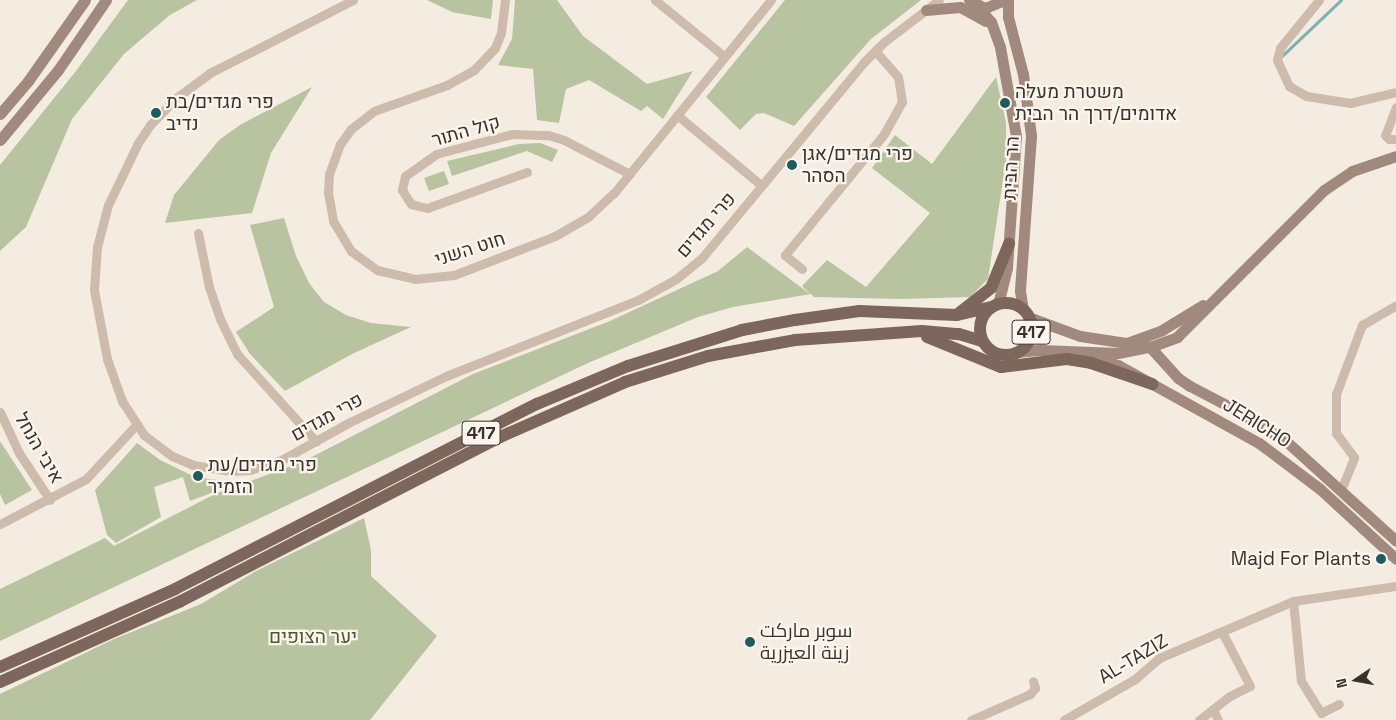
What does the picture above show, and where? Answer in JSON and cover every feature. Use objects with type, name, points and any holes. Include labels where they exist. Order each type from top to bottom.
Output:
[{"type":"main road","points":[[0,114],[28,81],[85,0]]},
{"type":"main road","points":[[0,140],[58,70],[106,0]]},
{"type":"main road","points":[[971,2],[992,8],[1006,0]]},
{"type":"main road","name":"הר הבית","points":[[1006,0],[1008,17],[1023,74],[1032,136],[1020,291],[1026,313]]},
{"type":"main road","name":"הר הבית","points":[[971,2],[996,34],[1008,78],[1016,136],[1006,279],[995,305]]},
{"type":"main road","points":[[933,5],[966,9],[982,17],[996,34]]},
{"type":"main road","points":[[1016,352],[1104,354],[1150,347],[1177,337],[1324,190],[1359,167],[1396,156]]},
{"type":"main road","points":[[957,315],[991,288],[1009,244]]},
{"type":"main road","points":[[1026,313],[1094,340],[1134,340],[1180,321],[1222,293]]},
{"type":"main road","name":"417","points":[[0,667],[175,589],[537,404],[628,366],[742,330],[821,316],[896,311],[957,315],[995,305],[1011,304],[1026,313],[1031,325],[1028,341],[1016,352],[1001,354],[982,340],[959,334],[922,331],[827,336],[740,348],[679,363],[625,382],[500,437],[181,601],[0,682]]},
{"type":"main road","name":"417","points":[[982,340],[982,318],[995,305]]},
{"type":"main road","points":[[882,334],[934,338],[1001,366],[1067,359],[1091,363],[1152,384]]},
{"type":"main road","name":"JERICHO","points":[[1134,340],[1150,347],[1178,378],[1262,425],[1341,490],[1396,541]]},
{"type":"main road","name":"JERICHO","points":[[1078,352],[1118,365],[1239,430],[1278,455],[1396,559]]},
{"type":"street","name":"פרי מגדים","points":[[353,0],[210,74],[176,98],[150,125],[116,184],[99,236],[94,290],[107,359],[122,401],[136,425],[155,445],[172,456],[211,469],[250,470],[283,459],[446,376],[661,288],[702,259],[761,185],[875,51],[933,5],[944,0]]},
{"type":"street","name":"חוט השני","points":[[505,0],[504,17],[495,48],[463,77],[390,104],[362,119],[340,144],[333,160],[328,192],[333,221],[351,250],[376,270],[394,276],[415,279],[454,275],[572,227],[602,206],[771,0]]},
{"type":"street","points":[[655,0],[724,56]]},
{"type":"street","points":[[1319,0],[1280,48],[1277,60],[1290,86],[1306,96],[1350,103],[1396,92]]},
{"type":"street","points":[[802,269],[785,255],[884,134],[902,102],[898,77],[875,51]]},
{"type":"street","points":[[1396,107],[1385,134],[1388,139],[1396,139]]},
{"type":"street","points":[[679,113],[761,185]]},
{"type":"street","name":"קול התור","points":[[528,172],[427,208],[411,204],[402,190],[405,176],[436,154],[512,134],[548,136],[564,140],[630,174]]},
{"type":"street","points":[[198,233],[209,287],[220,319],[237,354],[316,441]]},
{"type":"street","points":[[1341,490],[1354,457],[1336,433],[1336,394],[1362,325],[1396,305]]},
{"type":"street","name":"איבי הנחל","points":[[0,412],[20,453],[50,500]]},
{"type":"street","points":[[0,524],[50,500],[97,471],[136,425]]},
{"type":"street","name":"AL-TAZIZ","points":[[1064,720],[1135,679],[1159,658],[1292,601],[1396,586]]},
{"type":"street","points":[[1292,601],[1301,680],[1321,713],[1339,704]]},
{"type":"street","points":[[1199,720],[1250,686],[1222,632]]},
{"type":"street","points":[[971,720],[1030,694],[1035,688],[1033,681]]},
{"type":"street","points":[[1213,709],[1218,720]]},
{"type":"green space","points":[[128,0],[197,0],[170,15],[124,54],[72,119],[26,227],[0,251],[0,165],[76,71]]},
{"type":"green space","points":[[427,0],[493,0],[491,19],[452,12]]},
{"type":"green space","points":[[515,0],[557,0],[583,36],[647,84],[693,71],[663,119],[647,106],[641,111],[589,80],[566,89],[559,123],[537,120],[533,69],[498,65],[512,39]]},
{"type":"green space","points":[[785,0],[921,0],[871,39],[794,126],[764,113],[756,114],[740,130],[706,97]]},
{"type":"green space","points":[[996,77],[1006,123],[1006,160],[988,279],[970,297],[902,299],[814,297],[811,294],[733,307],[698,317],[588,363],[0,641],[0,589],[105,538],[114,546],[215,494],[302,462],[473,374],[610,321],[718,271],[747,247],[810,294],[802,286],[827,260],[866,287],[930,213],[872,168],[895,135],[932,164]]},
{"type":"green space","points":[[312,87],[271,153],[252,213],[165,223],[174,195],[219,140],[240,125]]},
{"type":"green space","points":[[540,143],[558,150],[552,162],[527,151],[452,176],[447,161],[519,144]]},
{"type":"green space","points":[[444,171],[449,184],[429,191],[424,178]]},
{"type":"green space","points":[[284,218],[296,256],[309,283],[324,302],[346,315],[371,323],[411,327],[352,354],[285,391],[250,354],[236,332],[274,307],[250,225]]},
{"type":"green space","points":[[0,441],[32,490],[5,505],[0,494]]},
{"type":"green space","points":[[137,443],[160,460],[195,477],[238,483],[190,501],[183,477],[154,487],[161,517],[116,543],[107,535],[95,490]]},
{"type":"green space","name":"יער הצופים","points":[[364,518],[371,550],[371,576],[437,636],[370,720],[0,720],[0,694],[114,639],[201,604],[256,571]]},
{"type":"waterway","points":[[1282,56],[1341,0]]},
{"type":"place","name":"משטרת מעלה אדומים/דרך הר הבית","points":[[1005,103]]},
{"type":"place","name":"פרי מגדים/בת נדיב","points":[[156,113]]},
{"type":"place","name":"פרי מגדים/אגן הסהר","points":[[792,165]]},
{"type":"place","name":"פרי מגדים/עת הזמיר","points":[[198,476]]},
{"type":"place","name":"Majd For Plants","points":[[1381,559]]},
{"type":"place","name":"سوبر ماركت زينة العيزرية","points":[[750,642]]}]
